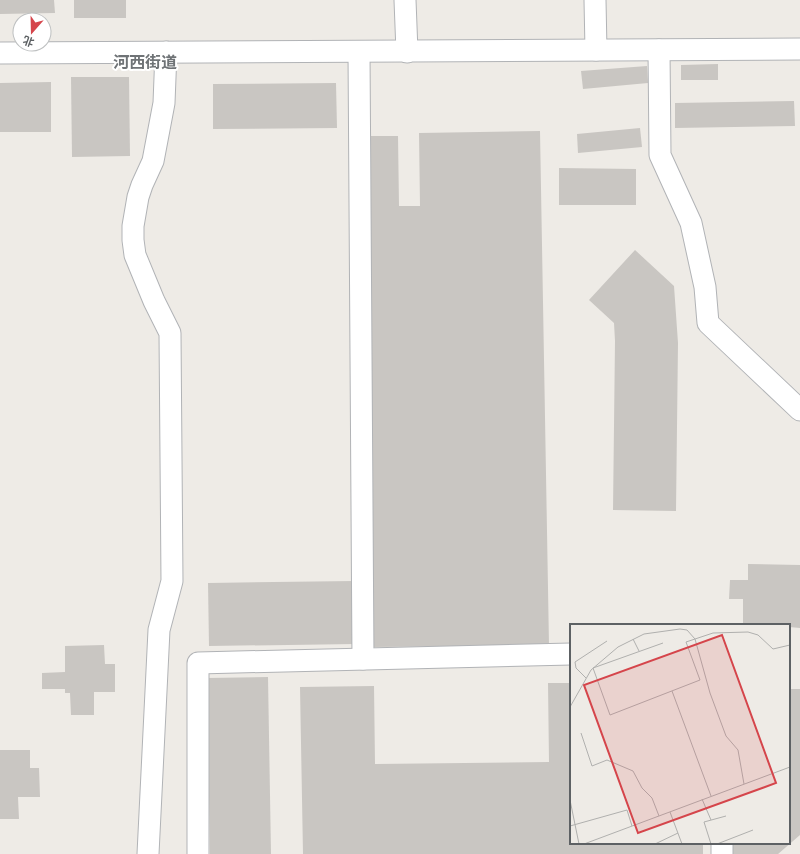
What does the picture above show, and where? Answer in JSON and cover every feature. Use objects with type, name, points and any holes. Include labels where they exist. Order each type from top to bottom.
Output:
[{"type":"street","points":[[405,0],[407,52]]},
{"type":"street","points":[[595,0],[596,50]]},
{"type":"street","points":[[0,53],[800,49]]},
{"type":"street","points":[[659,50],[660,155],[691,223],[705,287],[708,323],[800,410]]},
{"type":"street","points":[[148,854],[159,630],[172,581],[170,333],[154,301],[135,255],[133,226],[135,211],[142,185],[153,161],[164,103],[166,52]]},
{"type":"street","points":[[359,52],[363,659]]},
{"type":"street","points":[[198,854],[198,663],[570,654]]},
{"type":"building","points":[[0,0],[54,0],[55,13],[12,12],[12,14],[0,14]]},
{"type":"building","points":[[74,0],[126,0],[126,18],[74,18]]},
{"type":"building","points":[[718,64],[718,80],[681,80],[681,65]]},
{"type":"building","points":[[647,66],[648,83],[583,89],[581,71]]},
{"type":"building","points":[[71,77],[129,77],[130,156],[72,157]]},
{"type":"building","points":[[51,82],[51,132],[0,132],[0,83]]},
{"type":"building","points":[[336,83],[337,128],[213,129],[213,84]]},
{"type":"building","points":[[794,101],[795,126],[675,128],[675,103]]},
{"type":"building","points":[[640,128],[642,147],[578,153],[577,134]]},
{"type":"building","points":[[540,131],[549,645],[373,647],[364,136],[398,136],[399,206],[420,206],[419,133]]},
{"type":"building","points":[[559,168],[636,169],[636,205],[559,205]]},
{"type":"building","points":[[635,250],[674,286],[678,343],[676,511],[613,510],[614,323],[589,300]]},
{"type":"building","points":[[748,564],[800,565],[800,628],[790,627],[790,624],[743,624],[743,599],[729,599],[730,580],[748,580]]},
{"type":"building","points":[[354,581],[355,644],[209,646],[208,583]]},
{"type":"building","points":[[104,645],[105,664],[115,664],[115,692],[94,692],[94,715],[71,715],[70,693],[65,693],[65,689],[42,689],[42,673],[65,672],[65,646]]},
{"type":"building","points":[[268,677],[271,854],[210,854],[207,678]]},
{"type":"building","points":[[548,683],[570,683],[570,844],[703,844],[703,854],[303,854],[300,687],[374,686],[375,764],[549,762]]},
{"type":"building","points":[[790,689],[800,689],[800,835],[790,844]]},
{"type":"building","points":[[0,750],[30,750],[30,768],[39,768],[40,797],[18,797],[19,819],[0,819]]},
{"type":"building","points":[[732,844],[790,844],[778,854],[733,854]]},
{"type":"district","name":"河西街道","points":[[145,62]]}]
